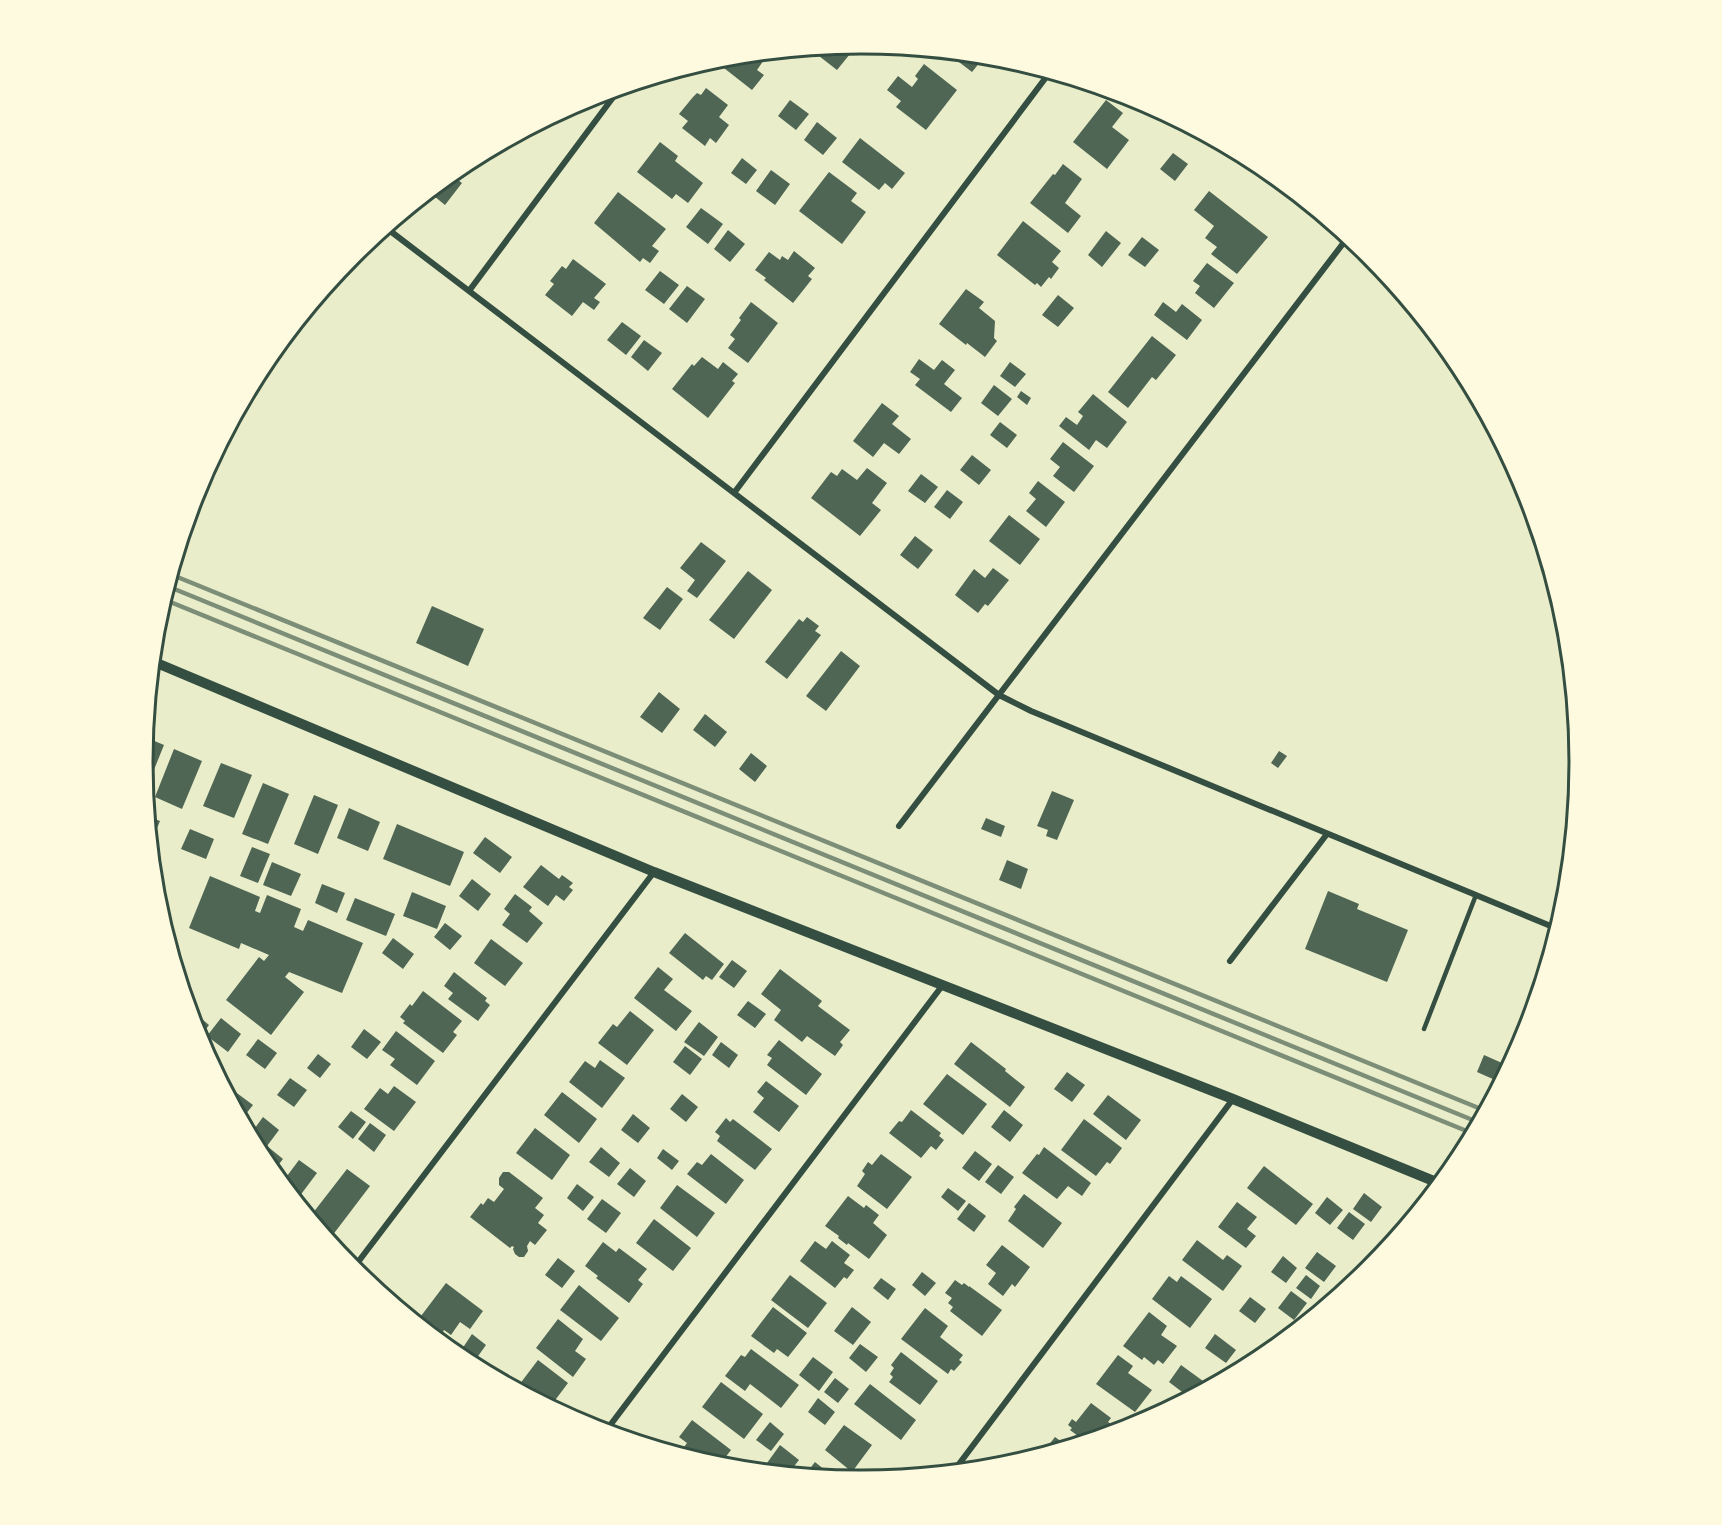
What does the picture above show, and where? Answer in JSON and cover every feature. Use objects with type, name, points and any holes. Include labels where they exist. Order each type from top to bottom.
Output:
[{"type":"street","points":[[734,493],[1045,78]]},
{"type":"street","points":[[469,291],[611,100]]},
{"type":"street","points":[[392,232],[999,695],[1031,711],[1550,926]]},
{"type":"street","points":[[899,826],[1343,244]]},
{"type":"street","points":[[160,664],[654,872],[1233,1099],[1433,1181]]},
{"type":"street","points":[[1230,961],[1327,834]]},
{"type":"street","points":[[358,1261],[654,872]]},
{"type":"street","points":[[610,1424],[942,986]]},
{"type":"street","points":[[959,1464],[1233,1099]]},
{"type":"lane","points":[[1424,1029],[1476,895]]},
{"type":"building","points":[[850,54],[837,70],[819,56]]},
{"type":"building","points":[[763,61],[757,70],[764,75],[752,90],[724,68]]},
{"type":"building","points":[[957,61],[978,64],[972,72]]},
{"type":"building","points":[[924,64],[957,90],[926,130],[896,107],[901,101],[887,90],[898,76],[912,87],[918,79],[915,76]]},
{"type":"building","points":[[706,88],[728,105],[719,117],[729,125],[716,143],[710,138],[705,146],[682,128],[688,121],[679,114],[697,93],[701,95]]},
{"type":"building","points":[[790,100],[809,114],[796,130],[778,116]]},
{"type":"building","points":[[1106,100],[1123,113],[1112,127],[1129,140],[1107,169],[1073,142]]},
{"type":"building","points":[[817,122],[837,138],[823,155],[804,140]]},
{"type":"building","points":[[860,138],[905,173],[892,189],[885,183],[879,190],[842,162]]},
{"type":"building","points":[[660,142],[678,156],[675,161],[703,183],[688,203],[676,194],[672,199],[637,172]]},
{"type":"building","points":[[1173,153],[1188,164],[1175,181],[1160,169]]},
{"type":"building","points":[[742,158],[757,170],[746,184],[731,173]]},
{"type":"building","points":[[1063,164],[1082,179],[1065,203],[1081,216],[1068,233],[1030,203]]},
{"type":"building","points":[[771,170],[790,184],[775,205],[756,191]]},
{"type":"building","points":[[829,172],[857,193],[851,201],[866,212],[842,244],[799,211]]},
{"type":"building","points":[[458,180],[462,183],[445,205],[435,197]]},
{"type":"building","points":[[1209,191],[1268,237],[1237,274],[1211,254],[1217,247],[1205,238],[1214,226],[1194,210]]},
{"type":"building","points":[[618,192],[666,229],[652,246],[659,251],[650,263],[643,258],[640,262],[594,223]]},
{"type":"building","points":[[701,208],[723,224],[708,244],[686,227]]},
{"type":"building","points":[[1023,221],[1061,251],[1052,262],[1059,268],[1041,287],[1037,283],[1035,285],[997,255]]},
{"type":"building","points":[[728,230],[745,244],[730,262],[714,249]]},
{"type":"building","points":[[1106,231],[1121,243],[1102,267],[1088,255]]},
{"type":"building","points":[[1142,237],[1159,250],[1145,267],[1128,255]]},
{"type":"building","points":[[794,251],[815,268],[808,276],[812,279],[793,303],[755,270],[769,252],[780,260],[782,256],[788,260]]},
{"type":"building","points":[[573,259],[606,284],[594,298],[600,302],[594,310],[583,302],[572,316],[545,295],[554,284],[550,281],[562,266],[566,269]]},
{"type":"building","points":[[1207,263],[1234,283],[1214,308],[1195,293],[1200,286],[1193,281]]},
{"type":"building","points":[[660,271],[679,285],[664,304],[645,290]]},
{"type":"building","points":[[687,286],[705,299],[687,323],[669,309]]},
{"type":"building","points":[[966,289],[984,302],[979,308],[995,321],[994,338],[997,341],[985,357],[939,324]]},
{"type":"building","points":[[1058,295],[1074,308],[1058,327],[1042,315]]},
{"type":"building","points":[[751,302],[778,323],[748,363],[728,348],[735,339],[730,335]]},
{"type":"building","points":[[1163,302],[1176,312],[1182,304],[1202,320],[1187,340],[1154,315]]},
{"type":"building","points":[[622,322],[641,336],[626,355],[607,340]]},
{"type":"building","points":[[1152,336],[1176,355],[1156,380],[1152,377],[1128,408],[1108,392]]},
{"type":"building","points":[[644,340],[662,353],[648,371],[631,357]]},
{"type":"building","points":[[702,357],[718,369],[723,362],[738,374],[732,381],[735,383],[708,418],[672,389],[692,364],[694,366]]},
{"type":"building","points":[[919,359],[934,370],[942,360],[955,370],[944,384],[962,398],[951,412],[915,385],[920,379],[910,372]]},
{"type":"building","points":[[1010,362],[1026,374],[1015,387],[1000,376]]},
{"type":"building","points":[[994,385],[1012,399],[998,416],[981,403]]},
{"type":"building","points":[[1021,391],[1031,398],[1027,405],[1017,397]]},
{"type":"building","points":[[1093,394],[1127,422],[1107,448],[1096,440],[1089,450],[1059,426],[1066,417],[1077,425],[1083,416],[1078,412]]},
{"type":"building","points":[[882,403],[899,416],[892,424],[911,439],[899,454],[884,443],[873,457],[853,441]]},
{"type":"building","points":[[1000,422],[1017,435],[1007,448],[990,435]]},
{"type":"building","points":[[1063,442],[1094,466],[1074,492],[1053,476],[1060,467],[1050,459]]},
{"type":"building","points":[[972,455],[991,470],[979,485],[960,470]]},
{"type":"building","points":[[867,468],[887,483],[872,503],[881,510],[860,536],[811,498],[831,472],[837,476],[842,469],[857,480]]},
{"type":"building","points":[[921,474],[938,487],[925,503],[908,491]]},
{"type":"building","points":[[1038,481],[1065,502],[1046,527],[1026,511],[1036,499],[1029,493]]},
{"type":"building","points":[[947,490],[963,502],[950,519],[934,507]]},
{"type":"building","points":[[1009,515],[1040,539],[1020,565],[989,541]]},
{"type":"building","points":[[915,536],[933,550],[918,569],[900,555]]},
{"type":"building","points":[[701,542],[726,561],[697,598],[687,591],[695,580],[680,568]]},
{"type":"building","points":[[993,568],[1009,580],[988,606],[985,604],[978,613],[955,595],[974,569],[985,578]]},
{"type":"building","points":[[748,571],[772,590],[734,639],[709,620]]},
{"type":"building","points":[[667,587],[683,599],[660,630],[643,618]]},
{"type":"building","points":[[432,606],[484,629],[468,666],[416,643]]},
{"type":"building","points":[[807,617],[819,626],[815,631],[821,635],[787,679],[765,662],[799,619],[803,622]]},
{"type":"building","points":[[841,651],[860,666],[826,711],[806,696]]},
{"type":"building","points":[[659,692],[680,709],[662,733],[640,717]]},
{"type":"building","points":[[705,714],[727,732],[715,747],[693,730]]},
{"type":"building","points":[[153,741],[164,745],[153,772]]},
{"type":"building","points":[[174,749],[202,761],[182,809],[155,797]]},
{"type":"building","points":[[1279,751],[1287,756],[1278,768],[1271,763]]},
{"type":"building","points":[[751,753],[767,766],[755,782],[739,769]]},
{"type":"building","points":[[221,763],[252,775],[234,818],[203,806]]},
{"type":"building","points":[[263,783],[289,794],[268,844],[242,834]]},
{"type":"building","points":[[1052,791],[1074,800],[1057,840],[1046,836],[1048,830],[1037,826]]},
{"type":"building","points":[[314,795],[338,805],[318,854],[294,844]]},
{"type":"building","points":[[349,808],[380,822],[368,851],[337,838]]},
{"type":"building","points":[[986,818],[1005,826],[1001,837],[981,829]]},
{"type":"building","points":[[155,819],[160,821],[156,830]]},
{"type":"building","points":[[397,824],[464,852],[450,886],[383,859]]},
{"type":"building","points":[[190,829],[214,839],[206,859],[181,849]]},
{"type":"building","points":[[485,837],[512,857],[500,873],[473,853]]},
{"type":"building","points":[[252,847],[270,854],[258,883],[240,876]]},
{"type":"building","points":[[1007,860],[1028,869],[1021,889],[999,880]]},
{"type":"building","points":[[272,862],[301,874],[291,896],[263,885]]},
{"type":"building","points":[[541,865],[559,879],[562,875],[573,883],[569,887],[573,890],[564,901],[556,895],[548,906],[523,887]]},
{"type":"building","points":[[210,876],[260,897],[255,911],[260,913],[267,895],[301,909],[294,927],[303,931],[308,920],[363,943],[342,993],[289,972],[285,977],[304,992],[271,1035],[226,1000],[259,957],[264,961],[269,955],[241,943],[239,949],[189,928]]},
{"type":"building","points":[[472,879],[491,894],[478,911],[459,896]]},
{"type":"building","points":[[322,884],[345,893],[337,913],[315,903]]},
{"type":"building","points":[[1328,891],[1359,904],[1357,909],[1408,930],[1387,982],[1305,949]]},
{"type":"building","points":[[412,892],[446,906],[437,929],[403,916]]},
{"type":"building","points":[[515,894],[532,907],[529,911],[543,923],[527,943],[502,925],[510,914],[504,909]]},
{"type":"building","points":[[355,898],[395,914],[386,936],[346,920]]},
{"type":"building","points":[[445,923],[462,936],[450,950],[434,937]]},
{"type":"building","points":[[685,933],[724,964],[712,980],[706,976],[703,980],[669,953]]},
{"type":"building","points":[[393,938],[414,954],[403,969],[382,953]]},
{"type":"building","points":[[491,939],[523,963],[505,986],[474,963]]},
{"type":"building","points":[[732,960],[747,971],[734,988],[719,977]]},
{"type":"building","points":[[658,967],[673,979],[664,990],[692,1011],[676,1031],[634,998]]},
{"type":"building","points":[[780,969],[822,1001],[818,1006],[850,1030],[840,1042],[843,1045],[835,1056],[807,1036],[802,1042],[774,1020],[781,1010],[761,994]]},
{"type":"building","points":[[454,972],[487,998],[485,1001],[490,1005],[478,1021],[448,999],[453,993],[444,986]]},
{"type":"building","points":[[423,991],[462,1021],[453,1032],[457,1035],[443,1053],[403,1023],[405,1021],[400,1017]]},
{"type":"building","points":[[748,1001],[766,1014],[755,1028],[737,1015]]},
{"type":"building","points":[[630,1011],[654,1030],[627,1065],[598,1043],[613,1024],[617,1027]]},
{"type":"building","points":[[200,1018],[209,1025],[205,1031]]},
{"type":"building","points":[[221,1018],[241,1034],[228,1052],[207,1036]]},
{"type":"building","points":[[699,1022],[718,1037],[704,1056],[684,1042]]},
{"type":"building","points":[[364,1029],[381,1042],[367,1059],[351,1047]]},
{"type":"building","points":[[396,1031],[435,1061],[417,1085],[390,1065],[395,1059],[382,1050]]},
{"type":"building","points":[[258,1039],[277,1053],[265,1069],[246,1055]]},
{"type":"building","points":[[779,1040],[822,1074],[806,1095],[767,1065],[772,1058],[767,1055]]},
{"type":"building","points":[[721,1042],[738,1055],[729,1068],[712,1055]]},
{"type":"building","points":[[971,1042],[1025,1087],[1010,1107],[954,1064]]},
{"type":"building","points":[[685,1046],[702,1059],[690,1075],[673,1062]]},
{"type":"building","points":[[318,1054],[331,1064],[320,1078],[307,1068]]},
{"type":"building","points":[[1484,1055],[1502,1063],[1494,1080],[1477,1072]]},
{"type":"building","points":[[600,1060],[625,1078],[602,1108],[569,1082],[585,1061],[595,1068]]},
{"type":"building","points":[[1067,1072],[1085,1085],[1072,1102],[1054,1089]]},
{"type":"building","points":[[947,1074],[987,1104],[963,1135],[923,1104]]},
{"type":"building","points":[[290,1078],[307,1090],[294,1107],[277,1095]]},
{"type":"building","points":[[766,1081],[799,1106],[779,1132],[753,1112],[764,1098],[757,1092]]},
{"type":"building","points":[[394,1086],[416,1102],[394,1131],[364,1109],[380,1088],[388,1094]]},
{"type":"building","points":[[233,1091],[253,1105],[246,1114]]},
{"type":"building","points":[[562,1092],[597,1119],[579,1143],[544,1115]]},
{"type":"building","points":[[682,1094],[698,1107],[686,1122],[670,1109]]},
{"type":"building","points":[[1108,1095],[1141,1120],[1126,1140],[1093,1114]]},
{"type":"building","points":[[911,1110],[941,1133],[939,1136],[944,1140],[936,1150],[931,1146],[921,1158],[889,1133]]},
{"type":"building","points":[[1004,1110],[1023,1125],[1010,1142],[991,1127]]},
{"type":"building","points":[[351,1111],[366,1122],[353,1139],[338,1127]]},
{"type":"building","points":[[633,1114],[650,1128],[638,1143],[621,1130]]},
{"type":"building","points":[[263,1117],[279,1130],[267,1146],[283,1159],[278,1165],[272,1156],[254,1129]]},
{"type":"building","points":[[726,1118],[730,1122],[733,1119],[772,1149],[755,1170],[717,1141],[720,1136],[715,1132]]},
{"type":"building","points":[[1084,1119],[1122,1148],[1110,1164],[1107,1162],[1096,1176],[1061,1150]]},
{"type":"building","points":[[370,1123],[386,1135],[374,1152],[358,1139]]},
{"type":"building","points":[[535,1128],[570,1155],[552,1180],[516,1153]]},
{"type":"building","points":[[601,1147],[620,1163],[609,1177],[589,1162]]},
{"type":"building","points":[[1044,1147],[1091,1183],[1082,1196],[1068,1186],[1057,1199],[1022,1173]]},
{"type":"building","points":[[663,1149],[679,1161],[672,1170],[657,1158]]},
{"type":"building","points":[[975,1151],[992,1164],[979,1181],[962,1168]]},
{"type":"building","points":[[711,1154],[744,1180],[726,1204],[687,1174],[697,1162],[702,1165]]},
{"type":"building","points":[[881,1154],[912,1177],[887,1209],[857,1186],[865,1174],[862,1171],[868,1162],[872,1165]]},
{"type":"building","points":[[299,1160],[317,1173],[300,1195],[287,1177]]},
{"type":"building","points":[[998,1165],[1014,1177],[1001,1194],[985,1182]]},
{"type":"building","points":[[1264,1166],[1313,1204],[1296,1225],[1247,1188]]},
{"type":"building","points":[[630,1168],[646,1181],[634,1197],[617,1184]]},
{"type":"building","points":[[347,1169],[370,1186],[333,1235],[314,1212]]},
{"type":"building","points":[[503,1172],[509,1172],[543,1198],[535,1208],[544,1215],[538,1223],[547,1230],[535,1245],[530,1241],[524,1257],[519,1257],[515,1254],[514,1247],[510,1248],[470,1217],[481,1203],[483,1205],[488,1198],[494,1202],[504,1189],[499,1185],[499,1178]]},
{"type":"building","points":[[577,1184],[594,1197],[583,1211],[567,1198]]},
{"type":"building","points":[[677,1185],[715,1213],[697,1237],[660,1208]]},
{"type":"building","points":[[948,1188],[966,1201],[958,1211],[941,1197]]},
{"type":"building","points":[[1364,1193],[1382,1207],[1371,1222],[1353,1209]]},
{"type":"building","points":[[1024,1194],[1062,1223],[1043,1248],[1008,1221],[1016,1209],[1014,1207]]},
{"type":"building","points":[[848,1196],[864,1208],[866,1205],[879,1215],[873,1223],[887,1235],[869,1259],[848,1243],[847,1245],[825,1226]]},
{"type":"building","points":[[1327,1197],[1343,1210],[1330,1225],[1315,1213]]},
{"type":"building","points":[[602,1199],[621,1213],[606,1233],[587,1219]]},
{"type":"building","points":[[1237,1202],[1257,1217],[1247,1229],[1256,1236],[1246,1248],[1218,1227]]},
{"type":"building","points":[[969,1203],[986,1216],[974,1232],[957,1219]]},
{"type":"building","points":[[1349,1212],[1365,1224],[1353,1240],[1337,1228]]},
{"type":"building","points":[[654,1219],[691,1248],[673,1271],[636,1243]]},
{"type":"building","points":[[1197,1240],[1223,1260],[1227,1255],[1242,1266],[1223,1291],[1182,1260]]},
{"type":"building","points":[[815,1241],[826,1249],[832,1241],[850,1255],[844,1263],[854,1270],[835,1288],[800,1261]]},
{"type":"building","points":[[603,1242],[616,1252],[619,1248],[647,1269],[638,1280],[643,1284],[629,1303],[596,1278],[598,1276],[585,1266]]},
{"type":"building","points":[[1002,1245],[1030,1267],[1015,1287],[1012,1284],[1003,1296],[988,1284],[996,1273],[986,1265]]},
{"type":"building","points":[[1317,1252],[1336,1266],[1324,1282],[1305,1268]]},
{"type":"building","points":[[1283,1256],[1297,1268],[1286,1283],[1271,1272]]},
{"type":"building","points":[[558,1258],[575,1271],[562,1288],[545,1275]]},
{"type":"building","points":[[922,1272],[936,1283],[925,1296],[912,1285]]},
{"type":"building","points":[[790,1275],[827,1303],[808,1328],[771,1300]]},
{"type":"building","points":[[1306,1275],[1320,1286],[1311,1299],[1296,1288]]},
{"type":"building","points":[[1169,1276],[1177,1282],[1181,1276],[1212,1299],[1190,1328],[1152,1299]]},
{"type":"building","points":[[881,1278],[896,1289],[888,1300],[873,1288]]},
{"type":"building","points":[[955,1280],[962,1285],[964,1283],[969,1286],[1002,1310],[982,1336],[950,1311],[953,1307],[948,1303],[952,1298],[945,1293]]},
{"type":"building","points":[[446,1283],[483,1311],[470,1329],[460,1322],[451,1335],[421,1316]]},
{"type":"building","points":[[579,1285],[619,1318],[601,1341],[560,1310]]},
{"type":"building","points":[[1291,1291],[1307,1303],[1294,1320],[1278,1308]]},
{"type":"building","points":[[1250,1297],[1266,1309],[1255,1323],[1239,1311]]},
{"type":"building","points":[[773,1307],[807,1333],[788,1357],[777,1349],[774,1353],[751,1336]]},
{"type":"building","points":[[852,1307],[871,1322],[853,1345],[834,1331]]},
{"type":"building","points":[[925,1308],[948,1326],[940,1337],[963,1355],[959,1360],[962,1362],[954,1371],[951,1369],[948,1374],[901,1339]]},
{"type":"building","points":[[1149,1312],[1167,1326],[1161,1335],[1177,1346],[1163,1364],[1158,1360],[1154,1365],[1144,1357],[1142,1360],[1123,1346]]},
{"type":"building","points":[[558,1319],[583,1339],[575,1351],[586,1359],[573,1377],[536,1348]]},
{"type":"building","points":[[472,1334],[486,1345],[477,1358],[462,1349]]},
{"type":"building","points":[[1215,1334],[1236,1350],[1226,1363],[1205,1348]]},
{"type":"building","points":[[860,1344],[878,1357],[866,1372],[849,1358]]},
{"type":"building","points":[[751,1349],[799,1385],[781,1408],[750,1384],[745,1391],[725,1376],[741,1355],[745,1357]]},
{"type":"building","points":[[901,1352],[938,1381],[920,1405],[889,1382],[893,1377],[890,1374],[894,1368],[891,1365]]},
{"type":"building","points":[[1118,1355],[1133,1366],[1128,1373],[1152,1390],[1135,1412],[1096,1384]]},
{"type":"building","points":[[813,1357],[833,1372],[819,1391],[799,1375]]},
{"type":"building","points":[[538,1360],[568,1383],[555,1401],[520,1383]]},
{"type":"building","points":[[1181,1365],[1203,1381],[1183,1393],[1169,1382]]},
{"type":"building","points":[[835,1378],[849,1389],[838,1403],[824,1392]]},
{"type":"building","points":[[721,1382],[763,1414],[744,1439],[702,1407]]},
{"type":"building","points":[[870,1384],[916,1420],[901,1440],[854,1404]]},
{"type":"building","points":[[818,1398],[835,1412],[825,1425],[808,1412]]},
{"type":"building","points":[[1091,1403],[1111,1418],[1108,1422],[1112,1425],[1078,1436],[1070,1430],[1072,1428],[1068,1425],[1072,1419],[1076,1422]]},
{"type":"building","points":[[692,1420],[731,1450],[725,1457],[683,1448],[687,1443],[679,1437]]},
{"type":"building","points":[[770,1422],[784,1434],[771,1451],[756,1440]]},
{"type":"building","points":[[844,1425],[872,1445],[853,1471],[825,1450]]},
{"type":"building","points":[[1055,1437],[1061,1442],[1048,1446]]},
{"type":"building","points":[[780,1445],[799,1460],[793,1467],[767,1463]]},
{"type":"building","points":[[815,1462],[824,1469],[815,1469],[810,1469]]},
{"type":"railway","points":[[178,577],[1479,1108]]},
{"type":"railway","points":[[175,589],[1473,1120]]},
{"type":"railway","points":[[171,602],[1466,1131]]}]
